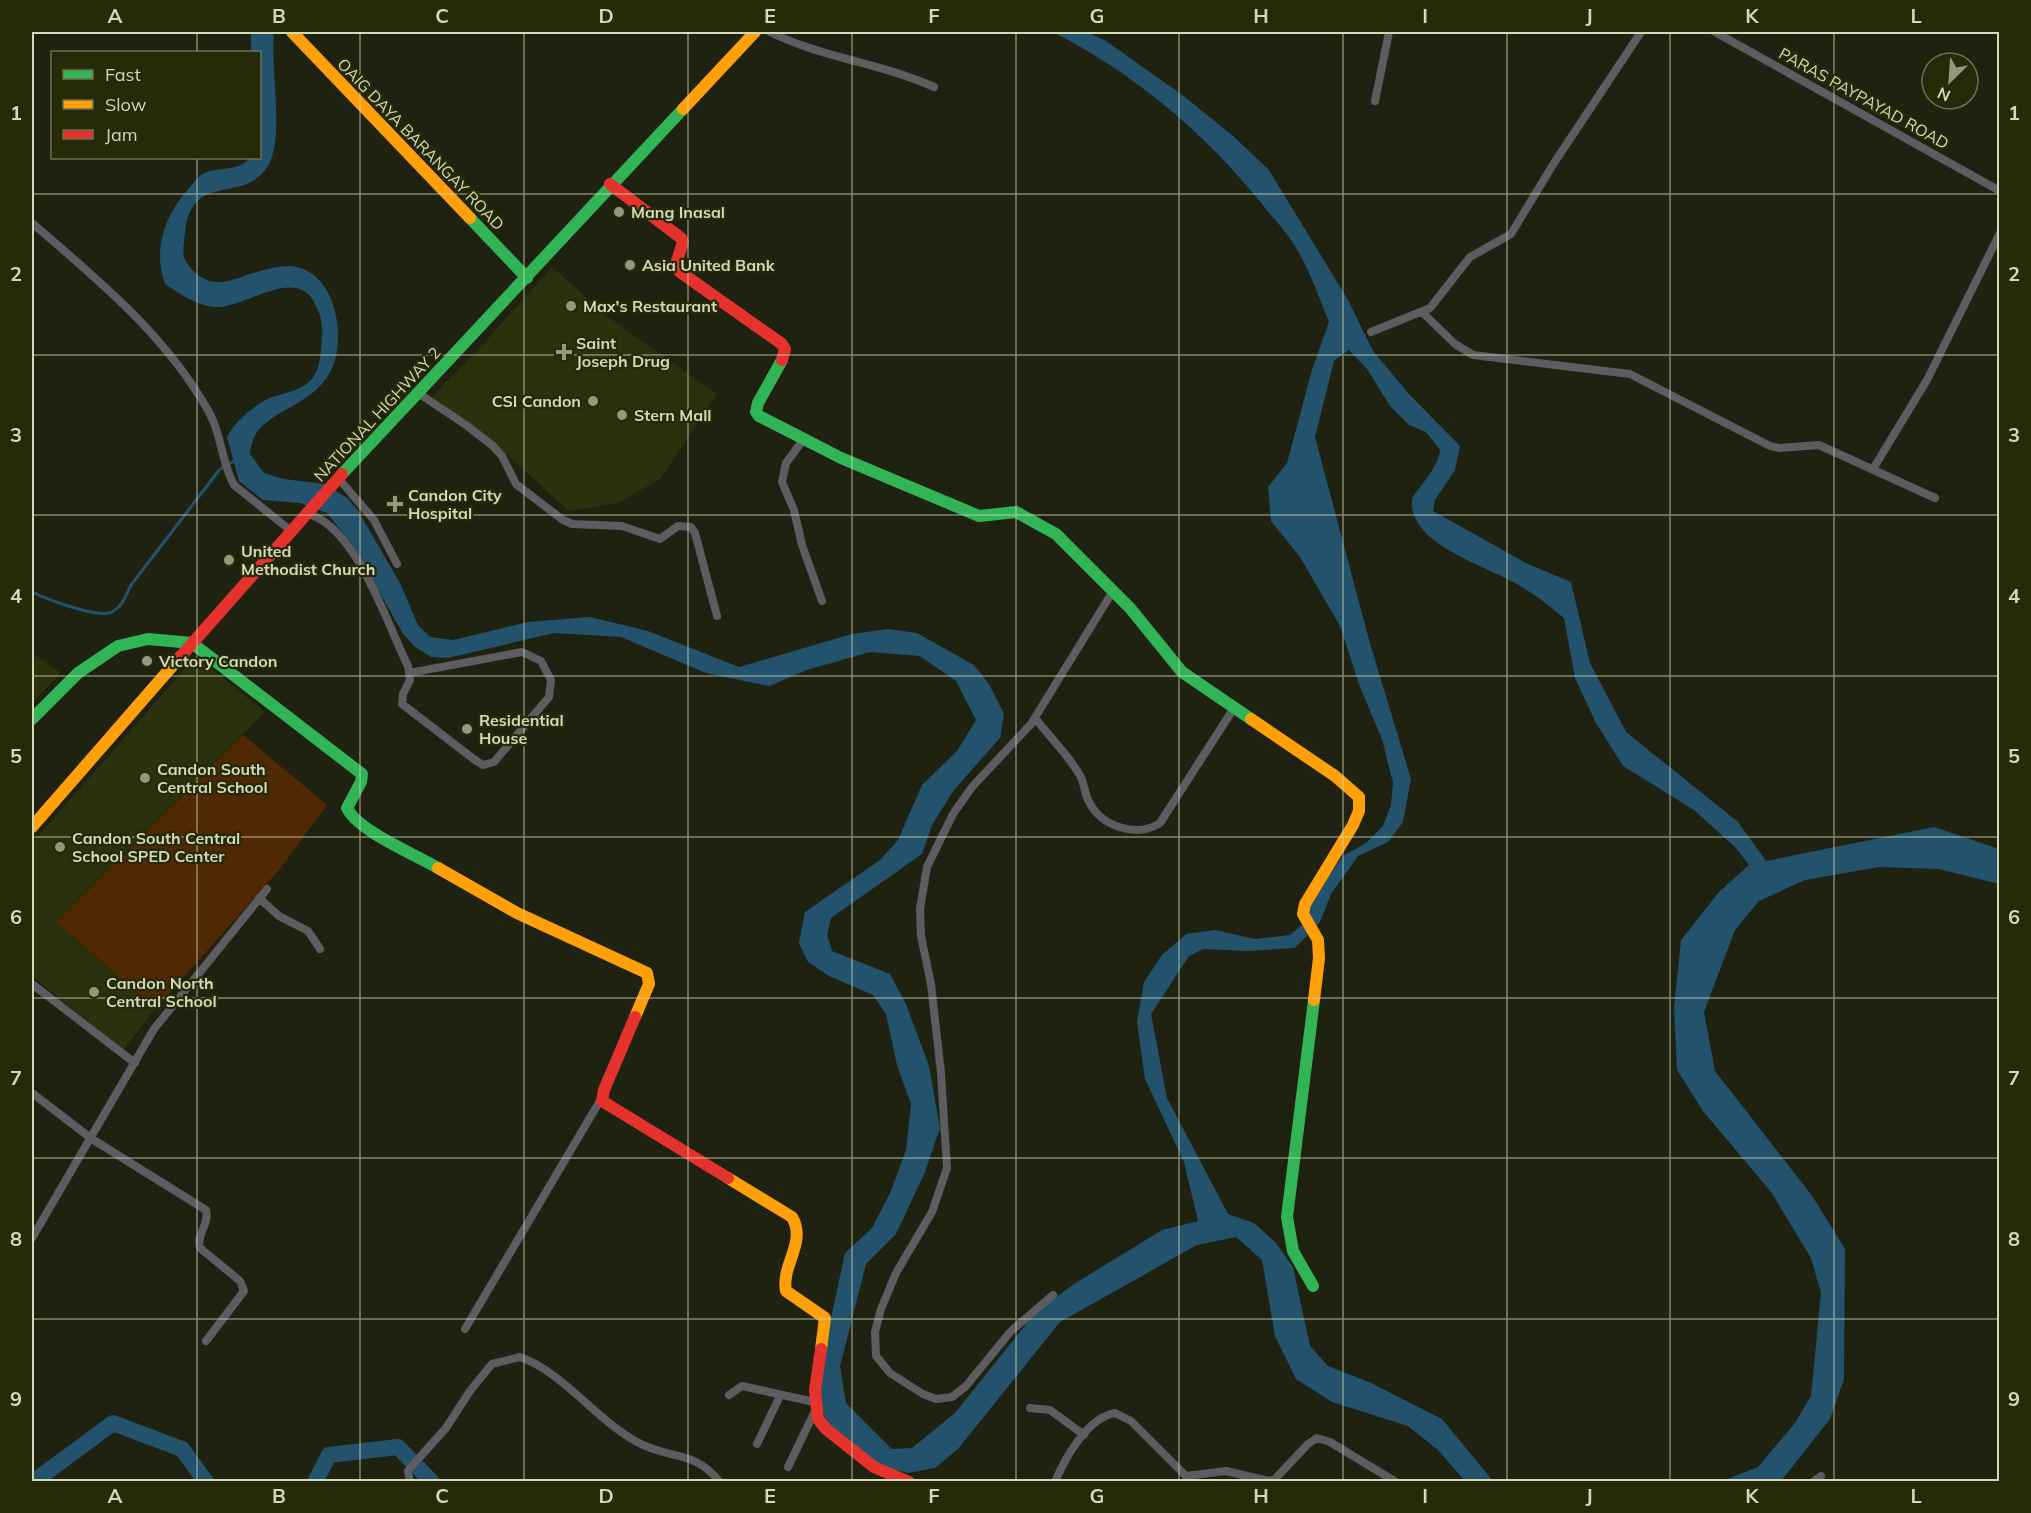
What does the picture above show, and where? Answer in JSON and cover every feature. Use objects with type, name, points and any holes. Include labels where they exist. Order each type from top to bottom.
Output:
[{"type":"street","name":"OAIG DAYA BARANGAY ROAD","points":[[292,32],[527,278]]},
{"type":"street","name":"NATIONAL HIGHWAY 2","points":[[33,823],[307,511],[527,278],[610,184],[755,32]]},
{"type":"street","points":[[770,32],[804,47],[883,68],[934,87]]},
{"type":"street","points":[[1375,101],[1389,32]]},
{"type":"street","points":[[1371,332],[1423,312],[1436,301],[1475,252],[1498,244],[1516,229],[1554,163],[1641,32]]},
{"type":"street","name":"PARAS PAYPAYAD ROAD","points":[[1719,33],[2000,191]]},
{"type":"street","points":[[610,184],[646,214],[681,238],[683,242],[676,264],[680,272],[782,344],[784,350],[782,360],[756,412],[767,421],[803,440],[970,512],[980,516],[1006,511],[1028,517],[1056,534],[1113,591],[1182,672],[1335,776],[1359,797],[1359,811],[1353,825],[1305,904],[1303,914],[1320,947],[1287,1217],[1293,1251],[1313,1286]]},
{"type":"street","points":[[32,223],[131,310],[170,352],[210,413],[219,432],[228,475],[244,495],[290,530]]},
{"type":"street","points":[[1873,469],[1927,380],[2000,233]]},
{"type":"street","points":[[1423,312],[1455,344],[1473,355],[1630,374],[1770,446],[1780,448],[1819,444],[1935,498]]},
{"type":"street","points":[[418,393],[466,424],[493,446],[502,456],[516,484],[563,520],[572,524],[622,526],[660,539],[678,526],[692,527],[717,616]]},
{"type":"street","points":[[803,440],[786,463],[782,482],[794,510],[802,545],[822,601]]},
{"type":"street","points":[[336,481],[374,520],[397,564]]},
{"type":"street","points":[[307,511],[322,518],[349,545],[372,588],[411,680],[403,694],[402,704],[483,765],[494,762],[542,707],[552,689],[551,680],[541,660],[522,652],[409,673]]},
{"type":"street","points":[[1053,1295],[1011,1331],[966,1386],[952,1396],[936,1399],[923,1394],[890,1373],[876,1356],[875,1332],[881,1309],[896,1273],[932,1212],[947,1168],[941,1074],[931,984],[921,936],[920,909],[927,867],[942,833],[972,787],[1010,749],[1035,718],[1113,591]]},
{"type":"street","points":[[32,719],[84,668],[122,644],[164,639],[192,643],[362,774],[361,782],[347,808],[350,814],[363,825],[507,908],[647,973],[649,984],[601,1099],[465,1329]]},
{"type":"street","points":[[1035,718],[1078,771],[1085,785],[1088,801],[1094,810],[1115,827],[1137,829],[1155,827],[1160,823],[1234,708]]},
{"type":"street","points":[[32,1234],[92,1139],[167,1011],[267,889]]},
{"type":"street","points":[[259,898],[279,916],[308,931],[320,949]]},
{"type":"street","points":[[32,984],[135,1063]]},
{"type":"street","points":[[32,1093],[92,1139],[206,1210],[207,1219],[198,1241],[200,1248],[240,1281],[244,1291],[206,1341]]},
{"type":"street","points":[[601,1099],[615,1110],[792,1217],[797,1223],[800,1234],[784,1275],[783,1284],[786,1291],[825,1318],[815,1406],[788,1467]]},
{"type":"street","points":[[410,1482],[408,1471],[446,1428],[470,1391],[492,1364],[509,1358],[520,1358],[557,1381],[637,1443],[696,1460],[720,1482]]},
{"type":"street","points":[[729,1395],[742,1386],[815,1406],[826,1429],[860,1457],[888,1475],[909,1482]]},
{"type":"street","points":[[757,1444],[780,1396]]},
{"type":"street","points":[[1030,1408],[1050,1410],[1084,1435]]},
{"type":"street","points":[[1055,1482],[1060,1468],[1084,1435],[1097,1421],[1115,1413],[1131,1421],[1186,1476],[1226,1471],[1269,1480],[1281,1474],[1308,1444],[1317,1438],[1323,1438],[1396,1482]]},
{"type":"street","points":[[1813,1482],[1821,1476]]},
{"type":"shaded area","name":"Stern Mall","points":[[552,267],[608,317],[717,394],[661,478],[619,503],[569,511],[505,453],[432,397]]},
{"type":"shaded area","points":[[32,653],[61,673],[32,703]]},
{"type":"shaded area","name":"Candon South Central School","points":[[196,656],[265,712],[57,922],[155,1009],[123,1050],[32,976],[32,843]]},
{"type":"shaded area","points":[[243,735],[327,805],[280,869],[155,1009],[57,922]]},
{"type":"water","points":[[251,32],[274,32],[276,138],[273,154],[268,166],[258,178],[233,188],[208,194],[197,201],[190,213],[185,233],[183,250],[185,260],[198,275],[212,282],[227,281],[282,266],[293,266],[308,271],[324,286],[334,306],[338,329],[333,365],[323,382],[310,395],[265,424],[255,437],[250,454],[264,473],[284,479],[325,484],[347,498],[357,509],[400,583],[418,625],[430,637],[453,640],[528,622],[590,617],[648,631],[739,667],[852,634],[888,629],[917,633],[974,665],[989,684],[1004,714],[1000,738],[954,790],[932,825],[922,854],[831,918],[827,935],[832,951],[890,974],[906,1004],[929,1066],[940,1128],[925,1172],[896,1234],[866,1264],[840,1366],[846,1403],[892,1449],[912,1448],[955,1413],[1035,1313],[1074,1284],[1162,1230],[1198,1221],[1184,1162],[1145,1079],[1137,1022],[1144,982],[1162,955],[1186,934],[1215,930],[1255,939],[1290,935],[1308,920],[1312,899],[1343,856],[1366,843],[1383,826],[1391,805],[1393,783],[1382,739],[1360,687],[1340,626],[1300,557],[1271,521],[1268,487],[1287,463],[1312,370],[1329,322],[1309,272],[1299,252],[1282,228],[1240,178],[1192,129],[1112,66],[1053,32],[1087,32],[1106,41],[1185,97],[1233,136],[1269,170],[1348,300],[1373,351],[1408,393],[1460,446],[1455,470],[1435,500],[1433,511],[1528,564],[1571,582],[1590,663],[1626,732],[1738,822],[1766,861],[1934,827],[1999,849],[1999,884],[1938,869],[1879,867],[1805,880],[1759,901],[1735,930],[1704,1012],[1715,1071],[1813,1197],[1845,1249],[1844,1379],[1830,1419],[1781,1481],[1722,1481],[1758,1467],[1795,1423],[1811,1396],[1821,1293],[1811,1258],[1771,1192],[1703,1111],[1677,1070],[1674,1008],[1681,940],[1719,892],[1749,865],[1736,848],[1694,810],[1623,766],[1596,723],[1575,678],[1564,618],[1522,587],[1452,552],[1423,530],[1414,516],[1412,501],[1430,474],[1440,450],[1426,432],[1409,425],[1390,406],[1367,369],[1349,350],[1334,361],[1315,437],[1369,640],[1411,779],[1403,822],[1388,842],[1358,856],[1331,894],[1320,922],[1295,948],[1248,951],[1203,949],[1189,956],[1151,1014],[1167,1098],[1228,1214],[1254,1223],[1276,1243],[1293,1267],[1310,1346],[1328,1366],[1371,1383],[1442,1419],[1493,1481],[1465,1481],[1438,1450],[1408,1426],[1332,1402],[1296,1379],[1275,1336],[1262,1260],[1236,1237],[1197,1245],[1060,1322],[958,1449],[935,1468],[908,1473],[882,1466],[827,1424],[819,1401],[825,1346],[845,1253],[872,1228],[890,1193],[906,1150],[911,1104],[897,1065],[886,1014],[873,995],[829,976],[808,962],[799,943],[805,912],[880,860],[898,840],[922,785],[957,751],[976,720],[956,681],[920,656],[870,652],[807,670],[769,686],[706,673],[621,637],[554,633],[448,658],[431,657],[414,646],[402,632],[352,544],[327,513],[300,503],[263,500],[239,481],[227,437],[230,431],[240,419],[258,405],[270,398],[300,388],[314,376],[321,351],[322,326],[314,302],[306,292],[296,288],[283,288],[230,305],[212,307],[198,303],[165,284],[161,271],[161,245],[168,220],[174,208],[198,178],[212,170],[241,165],[248,159],[261,159],[261,51],[251,51]]},
{"type":"waterway","points":[[32,592],[85,611],[105,613],[116,610],[131,585],[220,469],[234,461]]},
{"type":"waterway","points":[[33,1482],[113,1423],[182,1449],[206,1482]]},
{"type":"waterway","points":[[315,1482],[329,1455],[398,1447],[432,1482]]},
{"type":"traffic: fast","points":[[342,474],[683,109]]},
{"type":"traffic: fast","points":[[470,218],[527,278]]},
{"type":"traffic: fast","points":[[782,360],[758,403],[756,412],[759,416],[841,458],[979,516],[1016,512],[1056,534],[1130,608],[1182,672],[1251,719]]},
{"type":"traffic: fast","points":[[32,719],[78,673],[118,646],[148,639],[192,643],[362,774],[361,782],[347,808],[353,817],[374,833],[438,868]]},
{"type":"traffic: fast","points":[[1313,1286],[1293,1251],[1287,1217],[1314,1000]]},
{"type":"traffic: slow","points":[[292,32],[470,218]]},
{"type":"traffic: slow","points":[[683,109],[755,32]]},
{"type":"traffic: slow","points":[[32,827],[181,656]]},
{"type":"traffic: slow","points":[[1251,719],[1335,776],[1359,797],[1359,811],[1353,825],[1305,904],[1303,914],[1318,940],[1319,958],[1314,1000]]},
{"type":"traffic: slow","points":[[438,868],[517,913],[647,973],[649,984],[635,1017]]},
{"type":"traffic: slow","points":[[728,1178],[792,1217],[797,1236],[785,1281],[786,1291],[825,1318],[821,1349]]},
{"type":"traffic: jam","points":[[610,184],[681,238],[683,242],[676,264],[680,272],[782,344],[785,349],[782,360]]},
{"type":"traffic: jam","points":[[181,656],[342,474]]},
{"type":"traffic: jam","points":[[635,1017],[604,1090],[602,1101],[728,1178]]},
{"type":"traffic: jam","points":[[821,1349],[815,1390],[818,1419],[826,1429],[874,1467],[909,1482]]},
{"type":"place","name":"Mang Inasal","points":[[619,212]]},
{"type":"place","name":"Asia United Bank","points":[[630,265]]},
{"type":"place","name":"Max's Restaurant","points":[[571,306]]},
{"type":"place","name":"Saint Joseph Drug","points":[[564,352]]},
{"type":"place","name":"CSI Candon","points":[[593,401]]},
{"type":"place","name":"Stern Mall","points":[[622,415]]},
{"type":"place","name":"Candon City Hospital","points":[[395,504]]},
{"type":"place","name":"United Methodist Church","points":[[229,560]]},
{"type":"place","name":"Victory Candon","points":[[147,661]]},
{"type":"place","name":"Residential House","points":[[467,729]]},
{"type":"place","name":"Candon South Central School","points":[[145,778]]},
{"type":"place","name":"Candon South Central School SPED Center","points":[[60,847]]},
{"type":"place","name":"Candon North Central School","points":[[94,992]]}]
